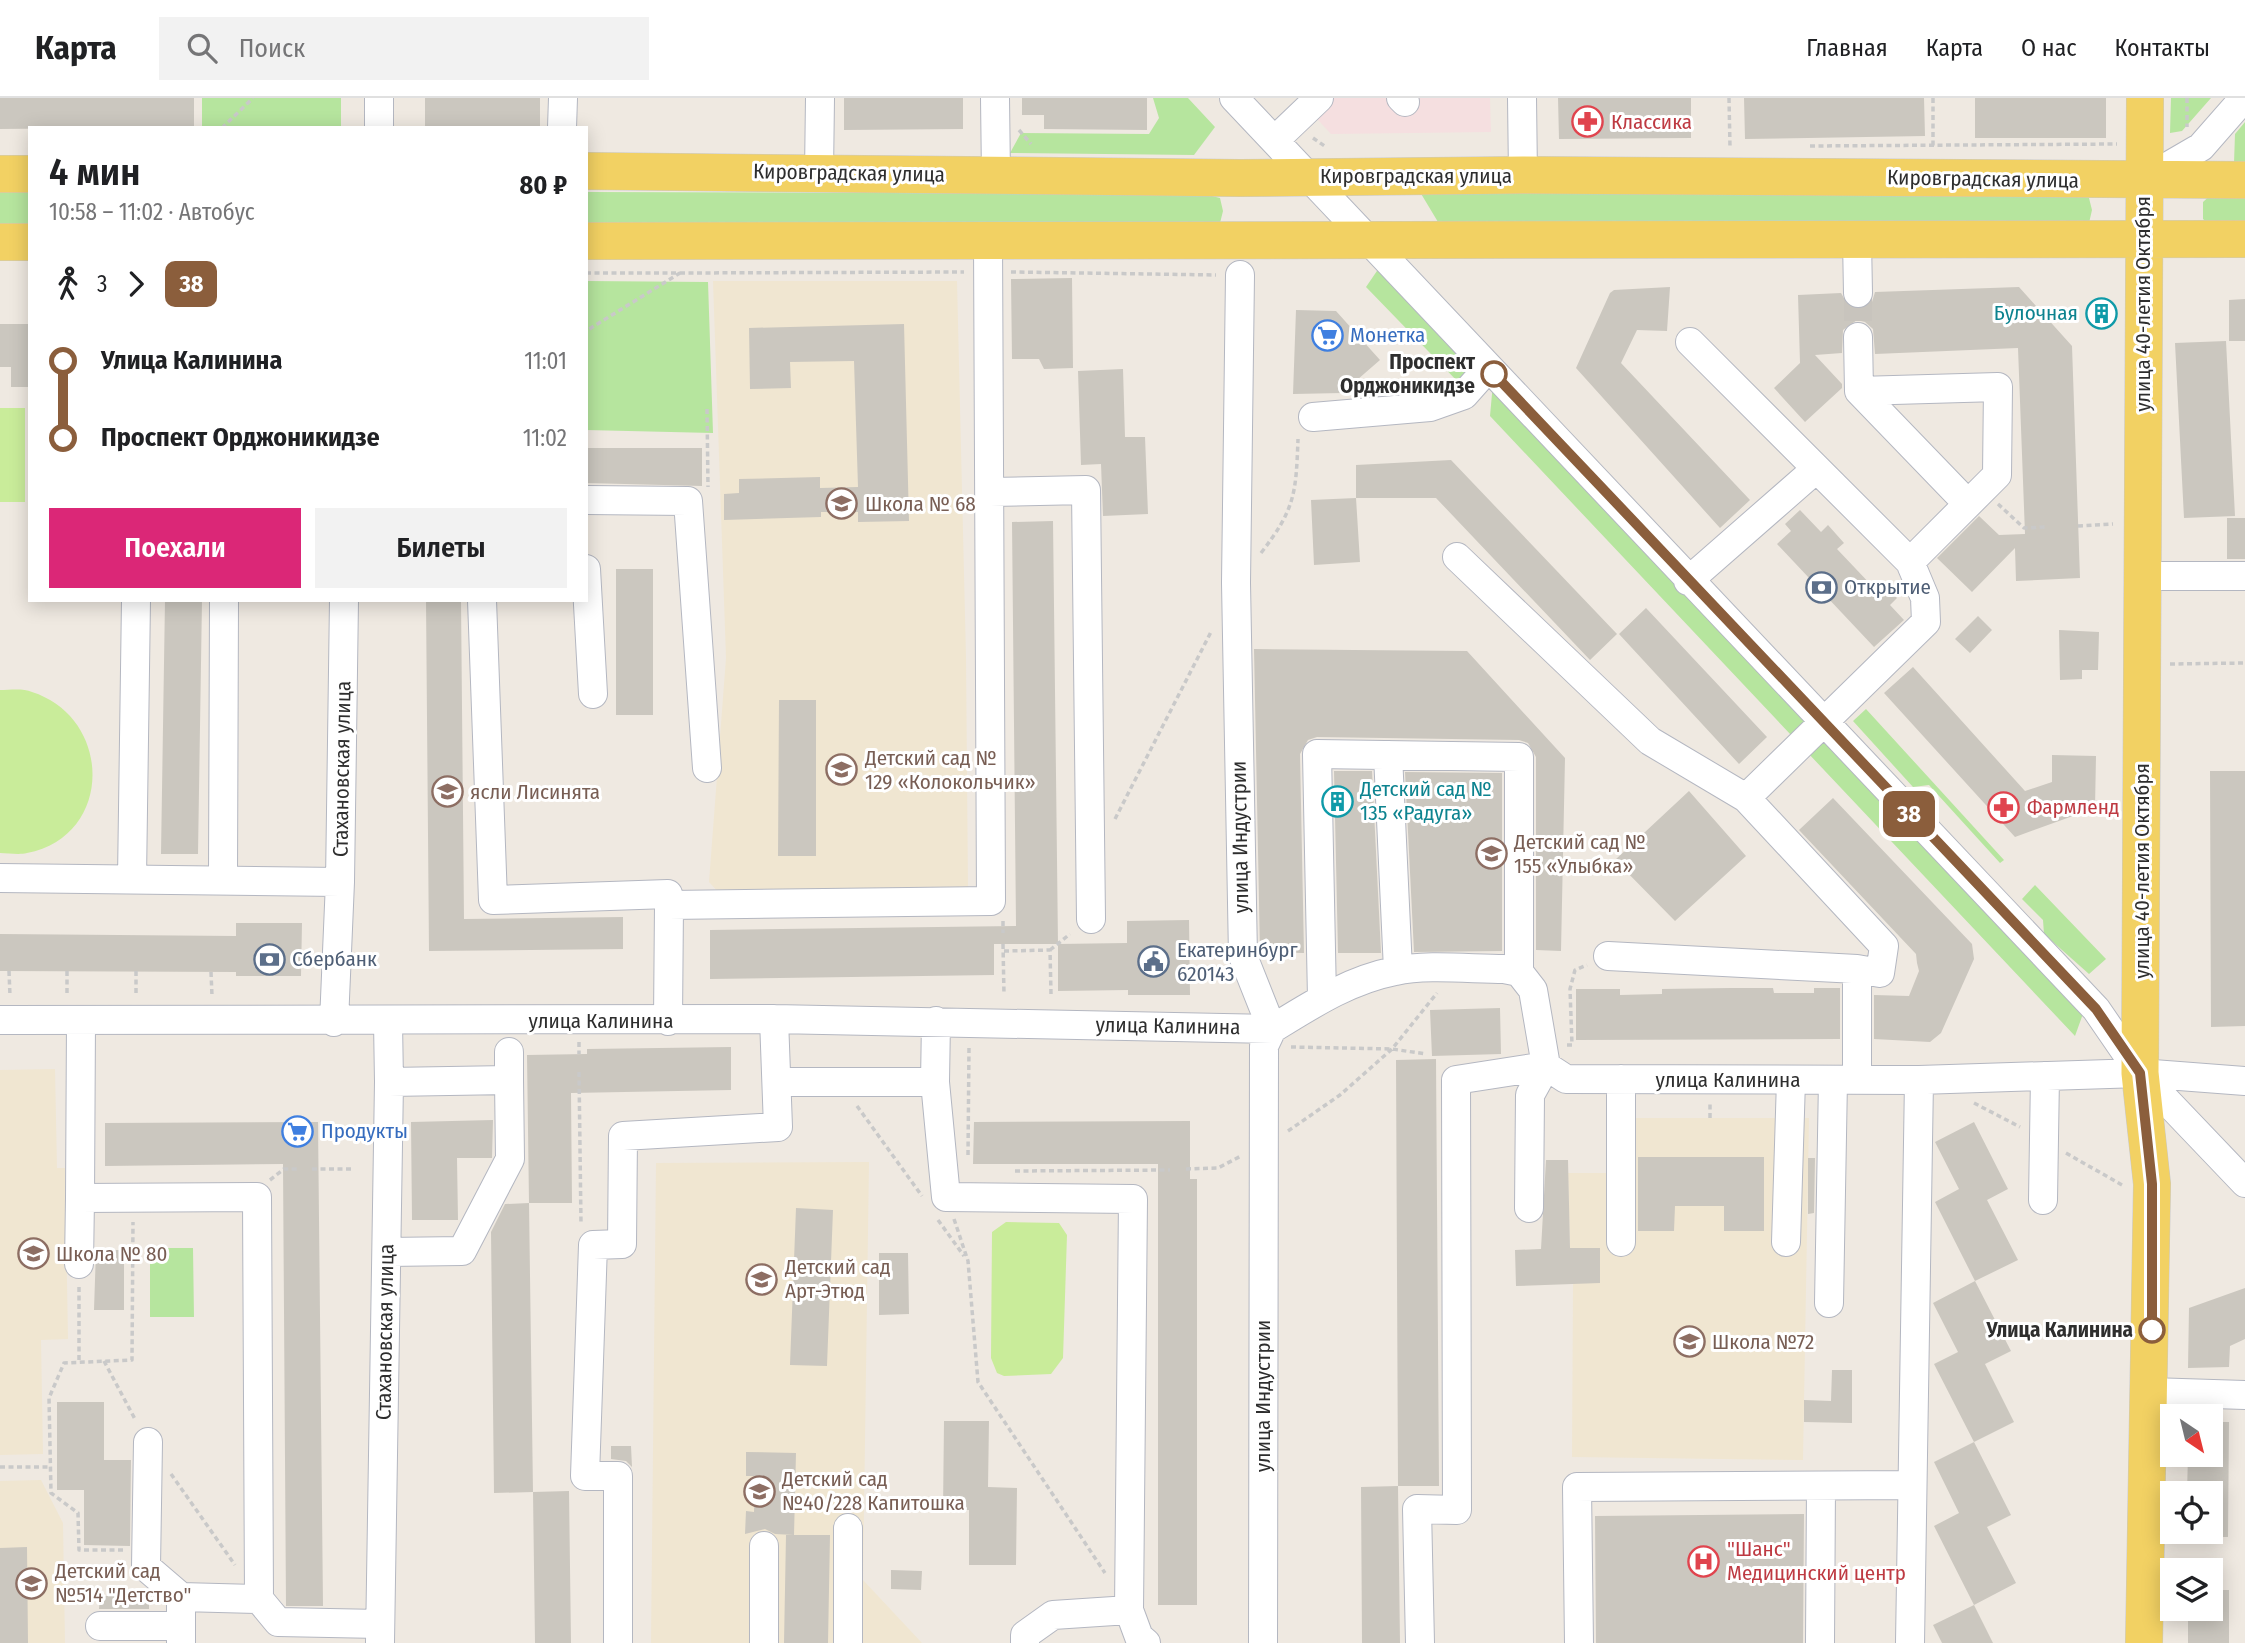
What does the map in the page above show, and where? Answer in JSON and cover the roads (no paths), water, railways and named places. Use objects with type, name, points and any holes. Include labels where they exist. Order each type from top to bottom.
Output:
[{"type":"main road","name":"улица 40-летия Октября","points":[[2144,1643],[2152,1184],[2140,1073],[2145,98]]},
{"type":"main road","name":"Кировградская улица","points":[[588,171],[996,176],[1523,175],[2245,180]]},
{"type":"main road","points":[[0,174],[28,174]]},
{"type":"main road","points":[[588,241],[988,256],[1370,240],[2245,239]]},
{"type":"main road","points":[[0,242],[28,242]]},
{"type":"street","points":[[379,98],[379,126]]},
{"type":"street","points":[[562,126],[563,98]]},
{"type":"street","points":[[819,173],[820,98]]},
{"type":"street","points":[[995,98],[996,176]]},
{"type":"street","points":[[1234,98],[1822,723],[2096,1009],[2140,1073],[2245,1183]]},
{"type":"street","points":[[1275,140],[1319,98]]},
{"type":"street","points":[[1522,98],[1523,175]]},
{"type":"street","points":[[2144,181],[2201,147],[2244,98]]},
{"type":"street","points":[[1857,240],[1858,293]]},
{"type":"street","points":[[669,905],[991,901],[988,256]]},
{"type":"street","name":"улица Индустрии","points":[[1240,275],[1236,583],[1243,956],[1279,1037],[1264,1046],[1263,1643]]},
{"type":"street","points":[[1858,337],[1859,391],[1968,504]]},
{"type":"street","points":[[1690,342],[1910,562],[1925,598],[1926,622],[1746,798]]},
{"type":"street","points":[[1305,428],[1430,407],[1464,395],[1488,368]]},
{"type":"street","points":[[1859,391],[1998,387],[1997,475],[1910,562]]},
{"type":"street","points":[[1688,581],[1816,469]]},
{"type":"street","points":[[990,492],[1086,490],[1090,839],[1080,927]]},
{"type":"street","points":[[588,500],[688,501],[710,700],[707,768]]},
{"type":"street","points":[[1457,557],[1650,741],[1746,798],[1884,946],[1880,973],[1857,969],[1608,956]]},
{"type":"street","points":[[2142,576],[2245,576]]},
{"type":"street","points":[[132,879],[136,602]]},
{"type":"street","points":[[223,602],[223,878]]},
{"type":"street","name":"Стахановская улица","points":[[334,1022],[340,882],[344,602]]},
{"type":"street","points":[[482,602],[493,900],[668,894],[668,1021]]},
{"type":"street","points":[[588,602],[593,694]]},
{"type":"street","points":[[1322,998],[1317,754],[1519,757],[1519,972],[1533,990],[1546,1066],[1530,1096],[1529,1208]]},
{"type":"street","points":[[1388,755],[1398,970]]},
{"type":"street","points":[[0,878],[223,878],[340,882]]},
{"type":"street","name":"улица Калинина","points":[[5,1008],[81,1020],[936,1021],[1279,1037],[1322,998],[1360,980],[1398,970],[1504,969],[1519,972]]},
{"type":"street","points":[[1829,1303],[1845,1080],[1857,969]]},
{"type":"street","points":[[618,1643],[618,1476],[584,1476],[593,1245],[622,1244],[623,1136],[778,1127],[774,1019]]},
{"type":"street","points":[[79,1264],[81,1020]]},
{"type":"street","points":[[936,1021],[936,1206],[1133,1199],[1129,1610],[1139,1637],[1146,1643]]},
{"type":"street","name":"Стахановская улица","points":[[380,1634],[389,1082],[387,1022]]},
{"type":"street","points":[[387,1252],[462,1251],[510,1159],[509,1052]]},
{"type":"street","points":[[1420,1643],[1417,1509],[1457,1510],[1456,1080],[1546,1066]]},
{"type":"street","name":"улица Калинина","points":[[1546,1066],[1566,1079],[1919,1080],[2140,1073],[2245,1080]]},
{"type":"street","points":[[2043,1200],[2045,1076]]},
{"type":"street","points":[[1621,1079],[1621,1242]]},
{"type":"street","points":[[389,1082],[509,1080]]},
{"type":"street","points":[[1786,1242],[1791,1080]]},
{"type":"street","points":[[1910,1643],[1919,1080]]},
{"type":"street","points":[[777,1082],[935,1082]]},
{"type":"street","points":[[80,1198],[257,1197],[259,1599],[278,1633],[380,1634]]},
{"type":"street","points":[[2150,1392],[2245,1395]]},
{"type":"street","points":[[148,1442],[146,1567],[181,1597],[259,1599]]},
{"type":"street","points":[[1579,1643],[1577,1487],[1912,1485]]},
{"type":"street","points":[[1820,1643],[1821,1486]]},
{"type":"street","points":[[848,1528],[848,1643]]},
{"type":"street","points":[[764,1546],[764,1643]]},
{"type":"street","points":[[100,1626],[181,1635],[181,1597]]},
{"type":"street","points":[[1025,1643],[1026,1635],[1053,1615],[1129,1610]]},
{"type":"tunnel","points":[[1858,293],[1858,337]]},
{"type":"place","name":"Классика","points":[[1588,122]]},
{"type":"place","name":"Булочная","points":[[2101,313]]},
{"type":"place","name":"Монетка","points":[[1327,335]]},
{"type":"place","name":"Проспект Орджоникидзе","points":[[1494,374]]},
{"type":"place","name":"Школа № 68","points":[[842,504]]},
{"type":"place","name":"Открытие","points":[[1821,587]]},
{"type":"place","name":"Детский сад № 129 «Колокольчик»","points":[[842,770]]},
{"type":"place","name":"ясли Лисинята","points":[[447,792]]},
{"type":"place","name":"Детский сад № 135 «Радуга»","points":[[1337,801]]},
{"type":"place","name":"Фармленд","points":[[2004,807]]},
{"type":"place","name":"Детский сад № 155 «Улыбка»","points":[[1491,854]]},
{"type":"place","name":"Сбербанк","points":[[269,959]]},
{"type":"place","name":"Екатеринбург 620143","points":[[1154,962]]},
{"type":"place","name":"Продукты","points":[[298,1131]]},
{"type":"place","name":"Школа № 80","points":[[33,1254]]},
{"type":"place","name":"Детский сад Арт-Этюд","points":[[762,1279]]},
{"type":"place","name":"Улица Калинина","points":[[2152,1330]]},
{"type":"place","name":"Школа №72","points":[[1689,1342]]},
{"type":"place","name":"Детский сад №40/228 Капитошка","points":[[759,1491]]},
{"type":"place","name":"\"Шанс\" Медицинский центр","points":[[1704,1561]]},
{"type":"place","name":"Детский сад №514 \"Детство\"","points":[[32,1583]]}]
